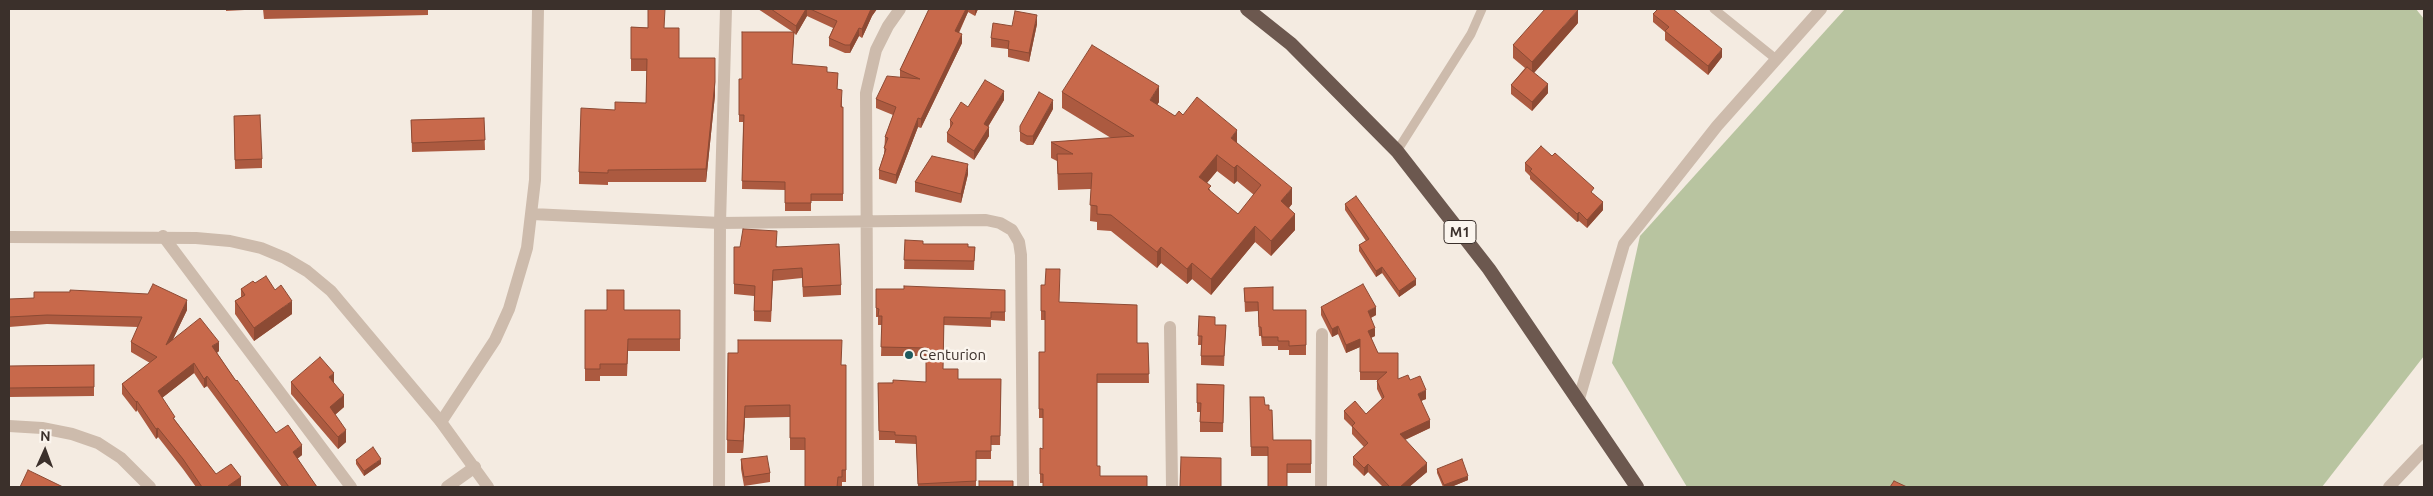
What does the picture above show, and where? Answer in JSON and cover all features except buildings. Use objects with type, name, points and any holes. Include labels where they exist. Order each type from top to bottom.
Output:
[{"type":"highway","name":"M1","points":[[1247,9],[1291,44],[1397,150],[1489,270],[1637,487]]},
{"type":"street","points":[[441,422],[480,366],[509,309],[526,255],[532,214],[538,9]]},
{"type":"street","points":[[719,487],[720,222],[726,9]]},
{"type":"street","points":[[868,487],[866,93],[876,50],[888,26],[900,9]]},
{"type":"street","points":[[1578,402],[1624,244],[1718,126],[1821,9]]},
{"type":"street","points":[[532,214],[720,222],[986,220],[1000,223],[1012,230],[1019,242],[1021,255],[1023,487]]},
{"type":"street","points":[[163,236],[351,487]]},
{"type":"street","points":[[9,237],[163,236],[230,241],[246,244],[285,258],[308,271],[330,290],[441,422],[488,487]]},
{"type":"street","points":[[1170,327],[1172,487]]},
{"type":"street","points":[[1321,487],[1322,334]]},
{"type":"street","points":[[9,426],[42,428],[98,442],[121,458],[150,487]]},
{"type":"street","points":[[2389,487],[2424,450]]},
{"type":"street","points":[[447,487],[475,467]]},
{"type":"street","points":[[2406,471],[2406,487]]},
{"type":"lane","points":[[1397,150],[1471,34],[1482,9]]},
{"type":"lane","points":[[1714,9],[1776,59]]},
{"type":"green space","points":[[1845,9],[2416,9],[2424,19],[2424,356],[2322,487],[1687,487],[1612,363],[1640,236]]},
{"type":"place","name":"Centurion","points":[[909,355]]}]
